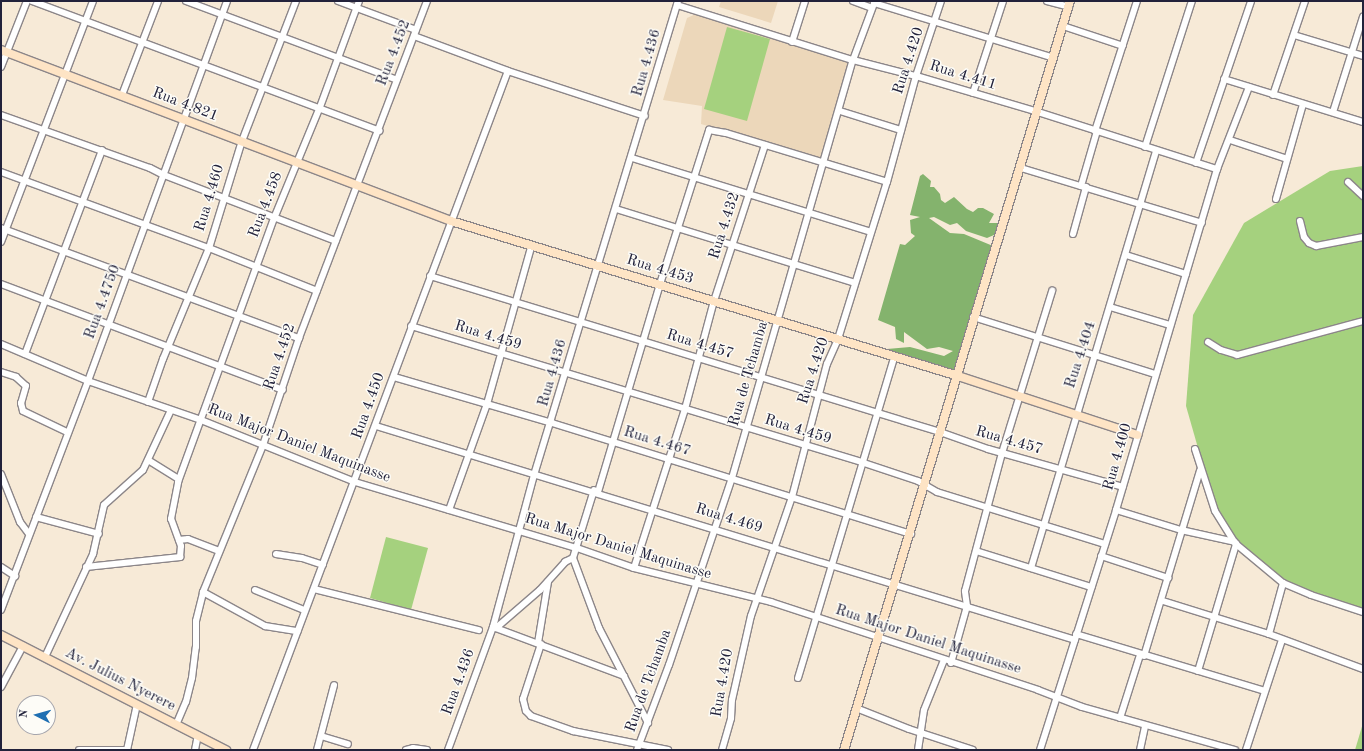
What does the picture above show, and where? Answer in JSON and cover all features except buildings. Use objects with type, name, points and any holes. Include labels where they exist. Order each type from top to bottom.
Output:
[{"type":"street","points":[[1,67],[4,51],[27,1]]},
{"type":"street","points":[[32,1],[205,64],[379,131]]},
{"type":"street","points":[[1,242],[3,229],[24,181],[42,130],[93,1]]},
{"type":"street","points":[[122,95],[158,1]]},
{"type":"street","points":[[186,1],[397,80]]},
{"type":"street","name":"Rua 4.4750","points":[[1,610],[15,576],[67,432],[88,381],[227,1]]},
{"type":"street","name":"Rua 4.460","points":[[148,402],[168,347],[209,248],[242,141],[296,1]]},
{"type":"street","points":[[338,1],[508,71],[645,116]]},
{"type":"street","name":"Rua 4.458","points":[[179,540],[171,520],[179,479],[275,216],[320,108],[359,1]]},
{"type":"street","name":"Rua 4.452","points":[[176,724],[186,702],[192,678],[196,648],[196,621],[203,592],[283,390],[299,338],[359,186],[427,1]]},
{"type":"street","points":[[792,42],[805,1]]},
{"type":"street","points":[[853,1],[874,4],[1054,58]]},
{"type":"street","name":"Rua 4.420","points":[[722,750],[731,718],[732,700],[744,640],[756,598],[792,498],[807,447],[819,395],[887,182],[916,76],[941,1]]},
{"type":"street","points":[[973,93],[1003,1]]},
{"type":"street","points":[[844,750],[911,534],[955,375],[1021,168],[1070,4],[1047,1]]},
{"type":"street","points":[[1073,234],[1096,131],[1136,1]]},
{"type":"street","points":[[1145,147],[1192,1]]},
{"type":"street","points":[[1196,163],[1251,1]]},
{"type":"street","points":[[1273,95],[1305,1]]},
{"type":"street","name":"Rua 4.411","points":[[677,3],[792,42],[853,60],[916,76],[1038,112],[1156,151],[1217,169]]},
{"type":"street","name":"Rua 4.436","points":[[448,750],[494,627],[518,530],[534,474],[552,423],[598,265],[645,116],[677,3]]},
{"type":"street","name":"Rua de Tchamba","points":[[638,747],[648,723],[732,478],[794,263],[840,111],[853,60],[874,4]]},
{"type":"street","points":[[1333,112],[1353,53],[1363,17]]},
{"type":"street","points":[[1063,26],[1123,46]]},
{"type":"street","points":[[1294,35],[1363,56]]},
{"type":"street","name":"Rua 4.821","points":[[4,51],[359,186]]},
{"type":"street","name":"Rua 4.450","points":[[253,750],[298,631],[304,610],[314,589],[355,482],[394,377],[411,326],[508,71]]},
{"type":"street","points":[[1224,79],[1363,122]]},
{"type":"street","name":"Rua 4.400","points":[[1040,750],[1058,699],[1091,587],[1123,488],[1155,374],[1202,223],[1217,169],[1230,140],[1249,87]]},
{"type":"street","points":[[1276,199],[1303,104]]},
{"type":"street","points":[[840,111],[901,130]]},
{"type":"street","points":[[1,115],[150,168],[164,175],[275,216],[336,241]]},
{"type":"street","points":[[624,676],[494,627],[548,582],[564,562],[573,558],[614,443],[660,284],[695,178],[709,130],[825,162],[887,182]]},
{"type":"street","points":[[1230,140],[1287,159]]},
{"type":"street","name":"Rua 4.432","points":[[634,568],[685,409],[714,301],[765,145]]},
{"type":"street","points":[[25,354],[66,251],[102,150]]},
{"type":"street","name":"Rua 4.404","points":[[1031,568],[1058,469],[1095,357],[1142,205],[1156,151]]},
{"type":"street","points":[[632,158],[871,232]]},
{"type":"street","points":[[1021,168],[1202,223]]},
{"type":"street","points":[[1,172],[258,266],[317,291]]},
{"type":"street","points":[[1348,182],[1363,196]]},
{"type":"street","name":"Rua 4.453","points":[[359,186],[451,221],[532,247],[598,265],[778,320],[1138,434]]},
{"type":"street","points":[[616,209],[855,283]]},
{"type":"street","points":[[1300,221],[1304,237],[1309,243],[1316,246],[1363,237]]},
{"type":"street","points":[[3,229],[127,273],[188,298],[299,338]]},
{"type":"street","points":[[449,510],[470,455],[487,404],[532,247]]},
{"type":"street","points":[[1126,255],[1186,274]]},
{"type":"street","name":"Rua 4.457","points":[[430,276],[940,432],[1002,453],[1123,488]]},
{"type":"street","points":[[1,284],[283,390]]},
{"type":"street","points":[[951,663],[967,606],[965,591],[989,508],[1002,453],[1052,291]]},
{"type":"street","points":[[1110,306],[1170,325]]},
{"type":"street","points":[[974,317],[1095,357],[1155,374]]},
{"type":"street","points":[[1208,342],[1221,350],[1237,355],[1363,321]]},
{"type":"street","name":"Rua 4.459","points":[[411,326],[864,463],[925,485],[937,492],[1105,544]]},
{"type":"street","name":"Rua Major Daniel Maquinasse","points":[[1,344],[88,381],[201,420],[355,482],[577,548],[634,568],[695,585],[756,598],[818,617],[951,663],[1038,690],[1058,699],[1145,726],[1235,750]]},
{"type":"street","points":[[798,678],[818,617],[894,357]]},
{"type":"street","points":[[1,372],[16,377],[26,386],[21,404],[23,410],[67,432]]},
{"type":"street","name":"Rua 4.467","points":[[394,377],[552,423],[792,498],[848,513],[911,534]]},
{"type":"street","points":[[45,657],[93,554],[99,534],[104,505],[143,470],[171,410]]},
{"type":"street","name":"Rua 4.469","points":[[376,426],[534,474],[596,491],[653,510],[967,606],[1265,691]]},
{"type":"street","points":[[1195,450],[1214,511],[1236,543],[1284,583],[1310,595],[1363,612]]},
{"type":"street","points":[[148,460],[179,479]]},
{"type":"street","points":[[1120,718],[1163,601],[1181,530],[1200,470]]},
{"type":"street","points":[[1,474],[21,525],[29,534]]},
{"type":"street","points":[[1116,510],[1181,530],[1236,543]]},
{"type":"street","points":[[36,517],[99,534]]},
{"type":"street","points":[[86,567],[179,559],[179,540],[188,539],[219,551]]},
{"type":"street","points":[[1198,671],[1216,618],[1236,543]]},
{"type":"street","points":[[976,551],[1091,587]]},
{"type":"street","points":[[276,554],[302,558],[323,566]]},
{"type":"street","points":[[1101,556],[1168,578]]},
{"type":"street","points":[[573,558],[582,578],[589,606],[648,723]]},
{"type":"street","points":[[1,567],[15,576]]},
{"type":"street","points":[[548,582],[539,644],[525,688],[524,705],[526,710],[537,720],[559,728],[638,747],[668,750]]},
{"type":"street","points":[[1269,634],[1284,583]]},
{"type":"street","points":[[314,589],[479,630]]},
{"type":"street","points":[[255,590],[304,610]]},
{"type":"street","points":[[203,592],[265,626],[298,631]]},
{"type":"street","points":[[1163,601],[1269,634],[1363,669]]},
{"type":"street","name":"Av. Julius Nyerere","points":[[1,634],[226,750]]},
{"type":"street","points":[[1246,750],[1282,640]]},
{"type":"street","points":[[1,687],[23,646]]},
{"type":"street","points":[[918,750],[924,710],[944,660]]},
{"type":"street","points":[[317,750],[334,685]]},
{"type":"street","points":[[79,750],[127,750],[137,704]]},
{"type":"street","points":[[856,708],[921,733],[973,750]]},
{"type":"street","points":[[1140,750],[1145,726]]},
{"type":"street","points":[[195,750],[198,735]]},
{"type":"street","points":[[321,736],[348,744]]},
{"type":"street","points":[[406,750],[413,748],[427,750]]},
{"type":"shaded area","points":[[721,1],[778,1],[771,23],[719,7]]},
{"type":"shaded area","points":[[696,14],[848,63],[820,159],[701,124],[702,106],[663,100],[687,18]]},
{"type":"green space","points":[[727,27],[770,39],[747,121],[704,109]]},
{"type":"green space","points":[[1363,166],[1363,611],[1289,586],[1250,557],[1218,518],[1186,406],[1193,315],[1244,223],[1330,171]]},
{"type":"green space","points":[[923,174],[931,181],[930,187],[934,187],[940,194],[941,200],[945,203],[954,197],[967,209],[973,212],[978,208],[983,208],[994,214],[989,223],[997,223],[998,229],[994,235],[987,238],[966,231],[957,223],[950,225],[934,217],[929,218],[950,233],[964,234],[993,246],[954,375],[887,352],[887,349],[910,347],[944,356],[953,351],[939,347],[927,349],[904,332],[904,343],[896,339],[895,327],[878,320],[900,244],[905,245],[915,236],[911,233],[910,220],[920,217],[910,215],[920,176]]},
{"type":"green space","points":[[386,537],[428,548],[411,610],[370,598]]},
{"type":"green space","points":[[1363,723],[1363,750],[1355,750]]}]
